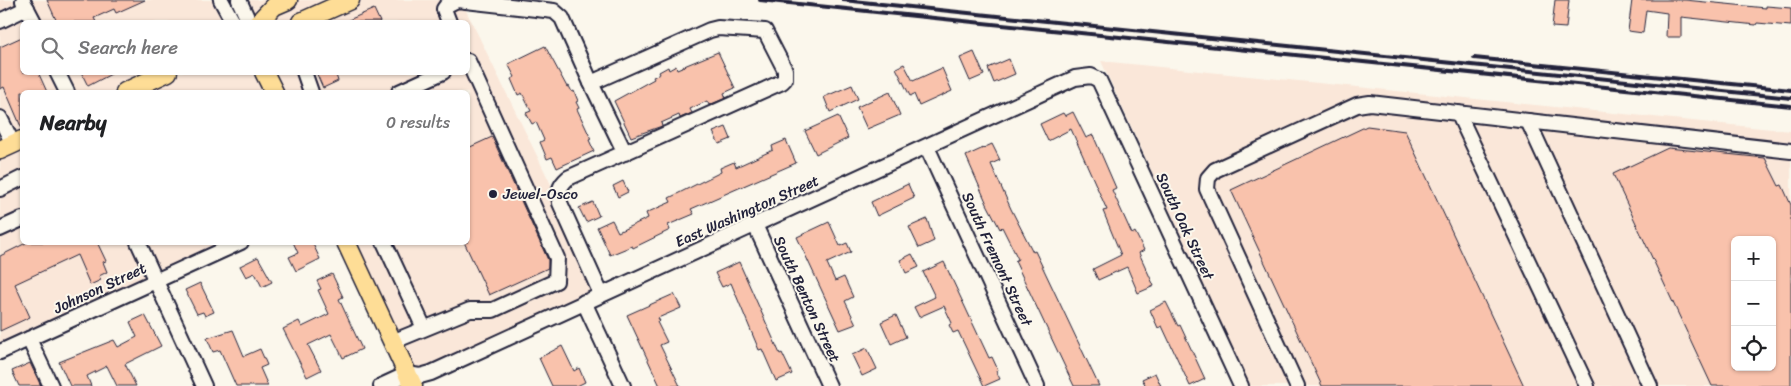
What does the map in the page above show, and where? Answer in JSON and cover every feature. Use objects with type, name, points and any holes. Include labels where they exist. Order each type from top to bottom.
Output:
[{"type":"main road","points":[[261,20],[274,6],[288,0]]},
{"type":"main road","points":[[323,18],[350,0]]},
{"type":"main road","points":[[129,90],[162,75]]},
{"type":"main road","points":[[266,75],[273,90]]},
{"type":"main road","points":[[347,245],[410,380]]},
{"type":"street","points":[[221,0],[232,20]]},
{"type":"street","points":[[239,0],[248,20]]},
{"type":"street","points":[[448,20],[444,10],[446,5],[457,0],[554,11],[562,18],[625,153]]},
{"type":"street","points":[[0,21],[25,4],[33,20]]},
{"type":"street","points":[[591,83],[718,28],[760,30],[768,35],[785,70],[786,79],[568,178],[562,184],[558,192],[560,203],[602,294]]},
{"type":"street","points":[[392,342],[470,310],[493,310],[556,282],[557,258],[470,66]]},
{"type":"street","points":[[58,75],[66,90]]},
{"type":"street","points":[[305,75],[310,90]]},
{"type":"street","points":[[403,90],[437,75]]},
{"type":"street","name":"East Washington Street","points":[[410,380],[431,373],[1075,78],[1092,76],[1099,80]]},
{"type":"street","name":"South Oak Street","points":[[1099,80],[1241,386]]},
{"type":"street","points":[[1298,386],[1206,189],[1208,178],[1215,170],[1357,105],[1370,103],[1791,151]]},
{"type":"street","points":[[1458,113],[1587,386]]},
{"type":"street","points":[[0,118],[12,145]]},
{"type":"street","points":[[1528,121],[1650,386]]},
{"type":"street","name":"South Fremont Street","points":[[927,146],[1037,386]]},
{"type":"street","points":[[0,189],[20,179]]},
{"type":"street","points":[[0,229],[20,219]]},
{"type":"street","name":"South Benton Street","points":[[756,225],[829,386]]},
{"type":"street","points":[[139,245],[204,386]]},
{"type":"street","name":"Johnson Street","points":[[0,352],[234,245]]},
{"type":"street","points":[[385,245],[424,328]]},
{"type":"street","points":[[584,302],[623,386]]},
{"type":"street","points":[[29,339],[51,386]]},
{"type":"street","points":[[381,386],[410,380]]},
{"type":"shaded area","points":[[0,0],[461,0],[560,203],[601,294],[431,373],[407,374],[346,245],[470,245],[470,90],[20,90],[20,245],[237,245],[0,352]]},
{"type":"shaded area","points":[[1101,61],[1791,131],[1791,386],[1250,386]]},
{"type":"building","points":[[47,0],[145,0],[116,13],[114,9],[94,18],[95,20],[56,20]]},
{"type":"building","points":[[1555,0],[1569,0],[1566,28],[1552,27]]},
{"type":"building","points":[[1632,0],[1685,0],[1766,8],[1766,6],[1791,8],[1791,26],[1757,23],[1756,25],[1681,17],[1681,37],[1666,37],[1667,13],[1646,10],[1643,33],[1628,31]]},
{"type":"building","points":[[374,9],[379,20],[349,20]]},
{"type":"building","points":[[20,38],[20,75],[39,75],[46,90],[20,90],[20,124],[4,87],[0,89],[0,47]]},
{"type":"building","points":[[545,46],[567,87],[569,86],[572,92],[574,91],[578,101],[576,102],[579,108],[577,109],[591,139],[589,140],[594,151],[557,168],[552,157],[547,159],[540,142],[544,140],[536,122],[532,124],[526,113],[531,111],[522,93],[518,95],[511,79],[515,77],[508,64]]},
{"type":"building","points":[[718,52],[735,88],[724,93],[726,98],[709,105],[707,101],[690,109],[692,113],[680,118],[679,115],[661,123],[662,126],[631,137],[614,101],[654,79],[653,77],[668,67],[669,70],[676,66],[677,69]]},
{"type":"building","points":[[974,52],[984,75],[970,81],[960,58]]},
{"type":"building","points":[[1009,59],[1015,74],[994,83],[988,68]]},
{"type":"building","points":[[904,64],[913,81],[942,68],[952,91],[919,106],[914,94],[910,96],[896,68]]},
{"type":"building","points":[[82,75],[109,75],[88,86]]},
{"type":"building","points":[[317,75],[336,75],[338,81],[323,88]]},
{"type":"building","points":[[852,85],[858,99],[830,112],[824,97]]},
{"type":"building","points":[[890,92],[900,115],[867,129],[857,107]]},
{"type":"building","points":[[1073,112],[1086,138],[1093,135],[1116,188],[1112,190],[1132,234],[1135,232],[1144,250],[1139,253],[1154,286],[1138,293],[1127,267],[1098,280],[1093,269],[1121,255],[1103,211],[1107,210],[1071,129],[1048,141],[1040,124],[1063,113],[1065,116]]},
{"type":"building","points":[[838,116],[848,138],[816,154],[805,131]]},
{"type":"building","points":[[1367,126],[1405,131],[1524,386],[1322,386],[1231,190]]},
{"type":"building","points":[[726,127],[731,139],[719,144],[713,132]]},
{"type":"building","name":"Jewel-Osco","points":[[492,137],[548,260],[548,268],[489,295],[465,245],[470,245],[470,147]]},
{"type":"building","points":[[786,140],[796,163],[691,209],[694,214],[668,225],[670,230],[633,248],[632,246],[610,255],[597,227],[612,220],[618,232],[648,218],[646,213],[671,202],[669,198],[721,172],[720,168],[734,162],[736,167],[773,150],[772,146]]},
{"type":"building","points":[[992,144],[1000,160],[991,164],[1011,209],[1033,252],[1035,251],[1099,386],[1074,386],[1015,261],[1018,259],[1002,227],[1000,229],[987,204],[966,156]]},
{"type":"building","points":[[1668,148],[1765,158],[1779,186],[1782,185],[1791,205],[1791,386],[1712,386],[1613,174]]},
{"type":"building","points":[[623,181],[628,192],[618,197],[613,186]]},
{"type":"building","points":[[908,184],[914,198],[877,216],[871,202]]},
{"type":"building","points":[[593,202],[599,216],[586,222],[579,208]]},
{"type":"building","points":[[927,219],[934,241],[919,248],[909,227]]},
{"type":"building","points":[[829,222],[840,246],[847,243],[851,252],[827,263],[835,281],[844,277],[853,297],[845,301],[856,324],[840,330],[797,237]]},
{"type":"building","points":[[22,245],[98,245],[106,261],[103,262],[107,272],[99,276],[101,280],[90,285],[77,255],[15,284],[30,317],[0,331],[0,256]]},
{"type":"building","points":[[294,245],[313,245],[320,259],[296,271],[289,257],[298,253]]},
{"type":"building","points":[[912,254],[919,267],[906,273],[900,260]]},
{"type":"building","points":[[258,257],[272,282],[262,287],[255,273],[246,277],[240,266]]},
{"type":"building","points":[[739,262],[780,354],[782,353],[792,374],[776,381],[762,349],[759,350],[731,283],[722,287],[715,273]]},
{"type":"building","points":[[944,262],[989,358],[992,357],[998,370],[996,371],[1000,379],[984,386],[958,331],[953,333],[949,325],[952,323],[944,306],[919,317],[914,307],[935,297],[923,272]]},
{"type":"building","points":[[332,274],[343,297],[339,299],[362,349],[343,358],[331,334],[308,345],[321,370],[307,377],[283,329],[299,321],[302,327],[329,314],[318,290],[321,289],[317,281]]},
{"type":"building","points":[[200,283],[214,312],[205,316],[203,312],[197,314],[185,290]]},
{"type":"building","points":[[674,294],[681,308],[658,318],[660,321],[657,322],[667,342],[660,345],[680,386],[660,386],[627,315]]},
{"type":"building","points":[[1166,302],[1178,326],[1180,325],[1205,379],[1190,386],[1162,326],[1158,328],[1150,310]]},
{"type":"building","points":[[145,315],[161,346],[125,364],[136,386],[117,386],[107,366],[87,376],[91,386],[70,386],[59,362],[114,340],[118,347],[137,337],[130,322]]},
{"type":"building","points":[[896,315],[906,337],[891,344],[881,322]]},
{"type":"building","points":[[233,330],[244,356],[260,349],[267,365],[260,368],[268,386],[236,386],[220,350],[213,352],[207,338]]},
{"type":"building","points":[[562,346],[574,371],[579,368],[585,382],[577,386],[552,386],[539,358]]},
{"type":"building","points":[[867,348],[877,369],[862,376],[852,355]]},
{"type":"building","points":[[30,363],[41,386],[19,386],[12,371]]},
{"type":"building","points":[[1155,373],[1161,386],[1146,386],[1142,379]]},
{"type":"railway","points":[[760,0],[1791,106]]},
{"type":"railway","points":[[843,0],[1791,98]]},
{"type":"railway","points":[[1474,58],[1791,90]]},
{"type":"place","name":"Jewel-Osco","points":[[493,194]]}]
